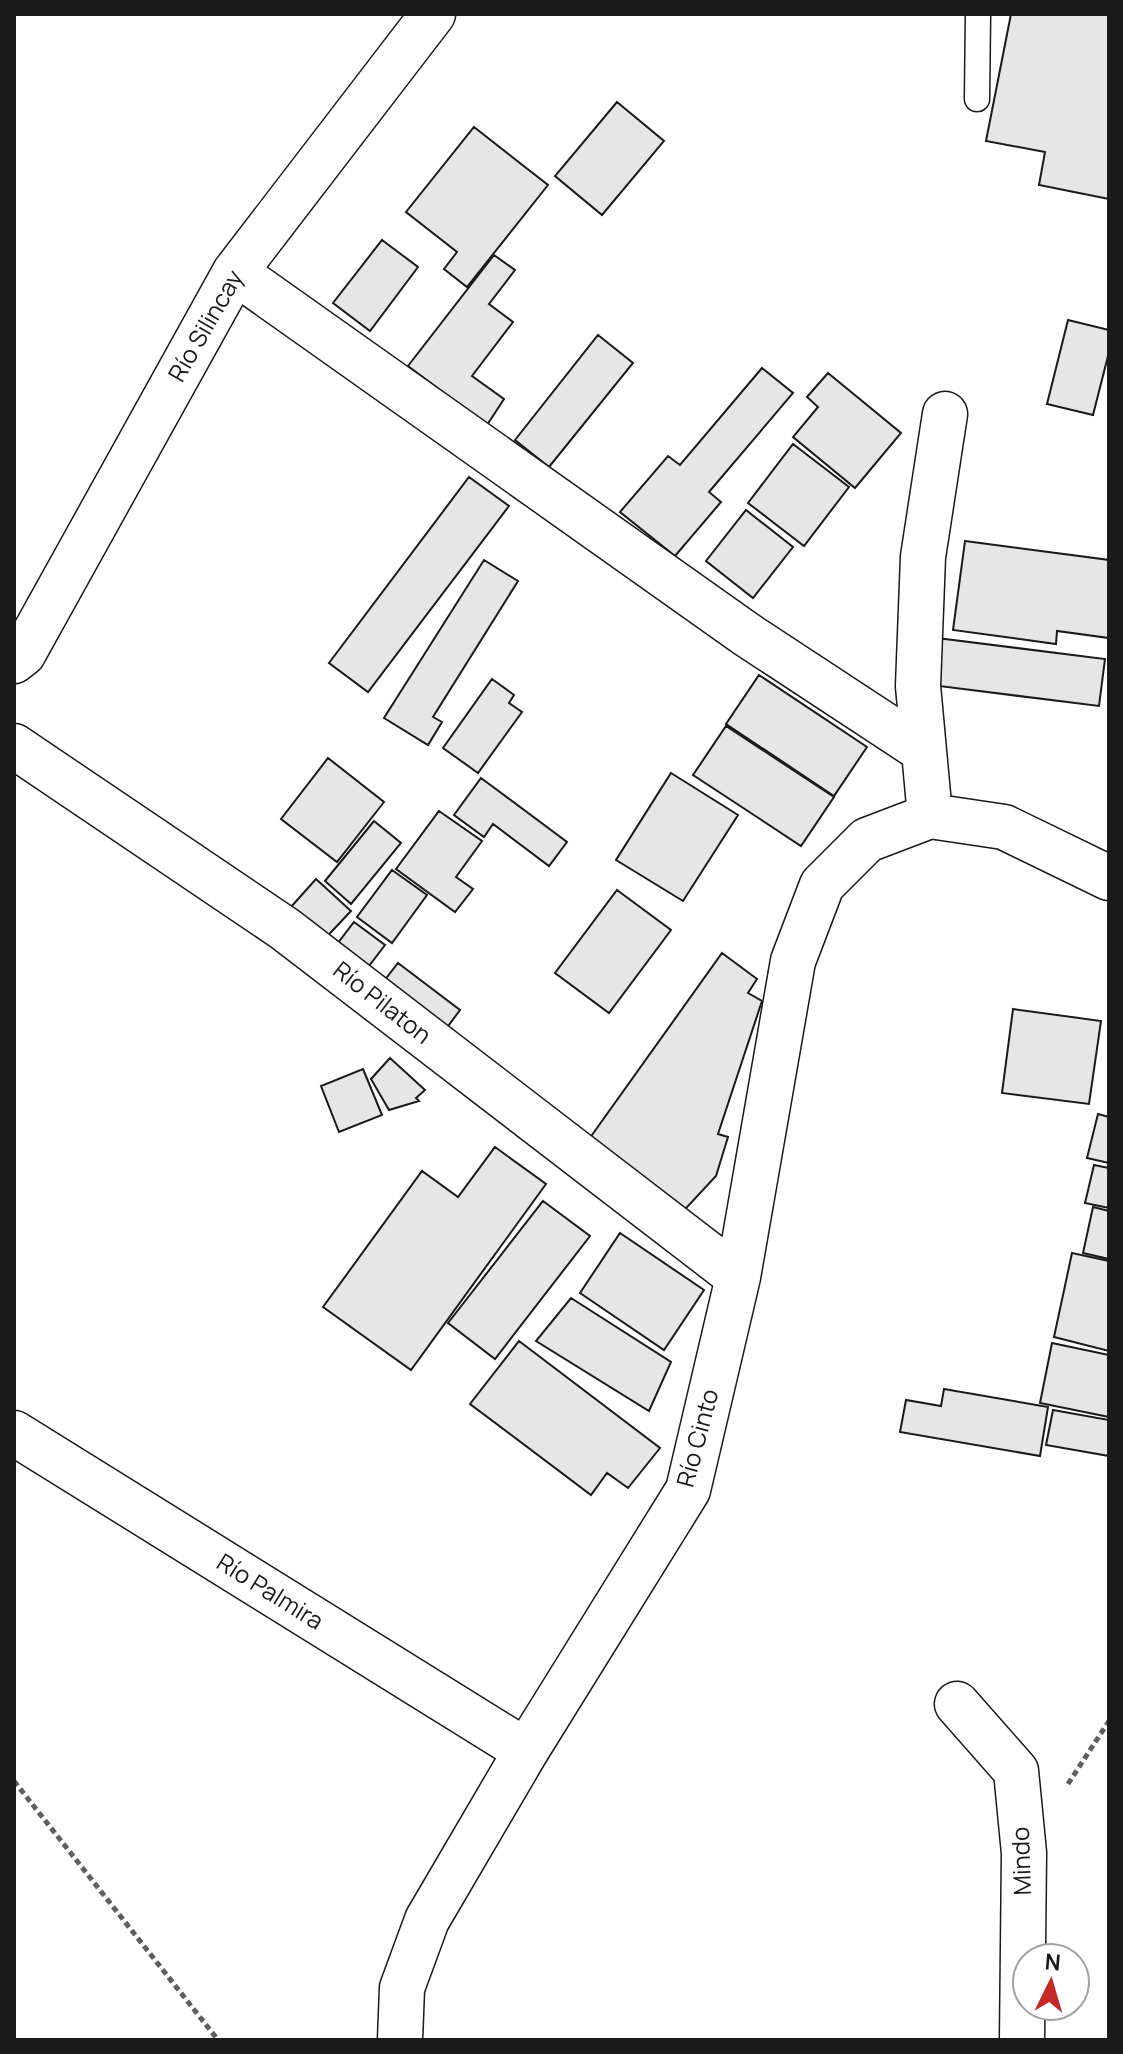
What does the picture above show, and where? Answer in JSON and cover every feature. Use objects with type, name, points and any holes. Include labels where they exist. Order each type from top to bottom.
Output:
[{"type":"street","name":"Río Silincay","points":[[14,661],[23,654],[235,272],[433,14]]},
{"type":"street","points":[[235,272],[746,634],[924,751]]},
{"type":"street","points":[[945,414],[923,557],[918,686],[930,816],[1004,827],[1109,878]]},
{"type":"street","name":"Río Pilaton","points":[[14,746],[285,929],[738,1277]]},
{"type":"street","name":"Río Cinto","points":[[400,2040],[402,1988],[427,1920],[526,1751],[688,1490],[738,1277],[793,961],[822,885],[867,840],[930,816]]},
{"type":"street","name":"Río Palmira","points":[[14,1433],[526,1751]]},
{"type":"street","name":"Mindo","points":[[957,1704],[1016,1771],[1024,1853],[1022,2040]]},
{"type":"lane","points":[[977,99],[978,14]]},
{"type":"path","points":[[14,1781],[218,2040]]},
{"type":"building","points":[[1011,14],[1109,14],[1109,199],[1039,185],[1045,152],[986,141]]},
{"type":"building","points":[[617,102],[664,141],[602,215],[555,176]]},
{"type":"building","points":[[474,127],[548,185],[467,287],[444,269],[457,252],[406,212]]},
{"type":"building","points":[[382,240],[418,267],[370,331],[333,303]]},
{"type":"building","points":[[494,255],[515,270],[489,304],[513,322],[472,376],[504,399],[487,425],[408,366]]},
{"type":"building","points":[[1068,320],[1109,330],[1109,352],[1093,415],[1047,404]]},
{"type":"building","points":[[598,335],[633,363],[549,467],[515,440]]},
{"type":"building","points":[[762,368],[793,393],[709,492],[721,502],[675,556],[620,512],[668,456],[680,465]]},
{"type":"building","points":[[828,373],[901,433],[855,488],[793,437],[818,407],[807,397]]},
{"type":"building","points":[[793,444],[849,487],[804,546],[748,503]]},
{"type":"building","points":[[469,477],[509,506],[368,692],[329,663]]},
{"type":"building","points":[[746,510],[793,547],[753,598],[706,561]]},
{"type":"building","points":[[965,541],[1109,560],[1109,638],[1057,631],[1056,644],[953,630]]},
{"type":"building","points":[[484,560],[518,581],[433,717],[442,722],[428,745],[384,718]]},
{"type":"building","points":[[937,638],[1105,659],[1099,706],[931,685]]},
{"type":"building","points":[[759,675],[867,747],[834,796],[726,724]]},
{"type":"building","points":[[492,679],[514,695],[509,703],[522,712],[478,773],[443,748]]},
{"type":"building","points":[[726,726],[834,797],[801,846],[693,775]]},
{"type":"building","points":[[328,758],[384,802],[337,862],[281,819]]},
{"type":"building","points":[[671,773],[738,815],[683,901],[616,860]]},
{"type":"building","points":[[481,778],[567,842],[549,866],[493,824],[484,837],[454,815]]},
{"type":"building","points":[[439,811],[482,841],[456,877],[473,889],[455,912],[396,869]]},
{"type":"building","points":[[374,821],[401,843],[351,904],[325,881]]},
{"type":"building","points":[[392,870],[427,895],[392,943],[357,917]]},
{"type":"building","points":[[316,879],[351,911],[316,948],[282,917]]},
{"type":"building","points":[[617,890],[671,930],[609,1013],[555,973]]},
{"type":"building","points":[[354,922],[385,945],[359,979],[328,956]]},
{"type":"building","points":[[722,953],[757,979],[748,993],[762,1001],[718,1134],[728,1137],[716,1176],[676,1219],[582,1149]]},
{"type":"building","points":[[398,963],[460,1010],[440,1037],[377,990]]},
{"type":"building","points":[[1013,1009],[1101,1021],[1089,1104],[1002,1093]]},
{"type":"building","points":[[390,1058],[425,1090],[416,1098],[419,1101],[389,1110],[371,1079]]},
{"type":"building","points":[[363,1069],[382,1115],[339,1132],[321,1086]]},
{"type":"building","points":[[1098,1114],[1109,1117],[1109,1163],[1087,1158]]},
{"type":"building","points":[[495,1147],[546,1184],[411,1370],[323,1307],[422,1171],[458,1197]]},
{"type":"building","points":[[1094,1165],[1109,1168],[1109,1208],[1085,1203]]},
{"type":"building","points":[[543,1201],[590,1236],[495,1359],[448,1323]]},
{"type":"building","points":[[1093,1207],[1109,1211],[1109,1259],[1083,1253]]},
{"type":"building","points":[[620,1233],[704,1290],[664,1350],[580,1293]]},
{"type":"building","points":[[1072,1253],[1109,1261],[1109,1351],[1054,1337]]},
{"type":"building","points":[[571,1298],[671,1362],[649,1411],[536,1341]]},
{"type":"building","points":[[519,1341],[660,1448],[628,1488],[607,1473],[591,1495],[470,1404]]},
{"type":"building","points":[[1052,1343],[1109,1355],[1109,1417],[1040,1403]]},
{"type":"building","points":[[944,1389],[1048,1407],[1040,1456],[900,1432],[906,1400],[941,1406]]},
{"type":"building","points":[[1053,1410],[1109,1420],[1109,1456],[1046,1445]]}]
